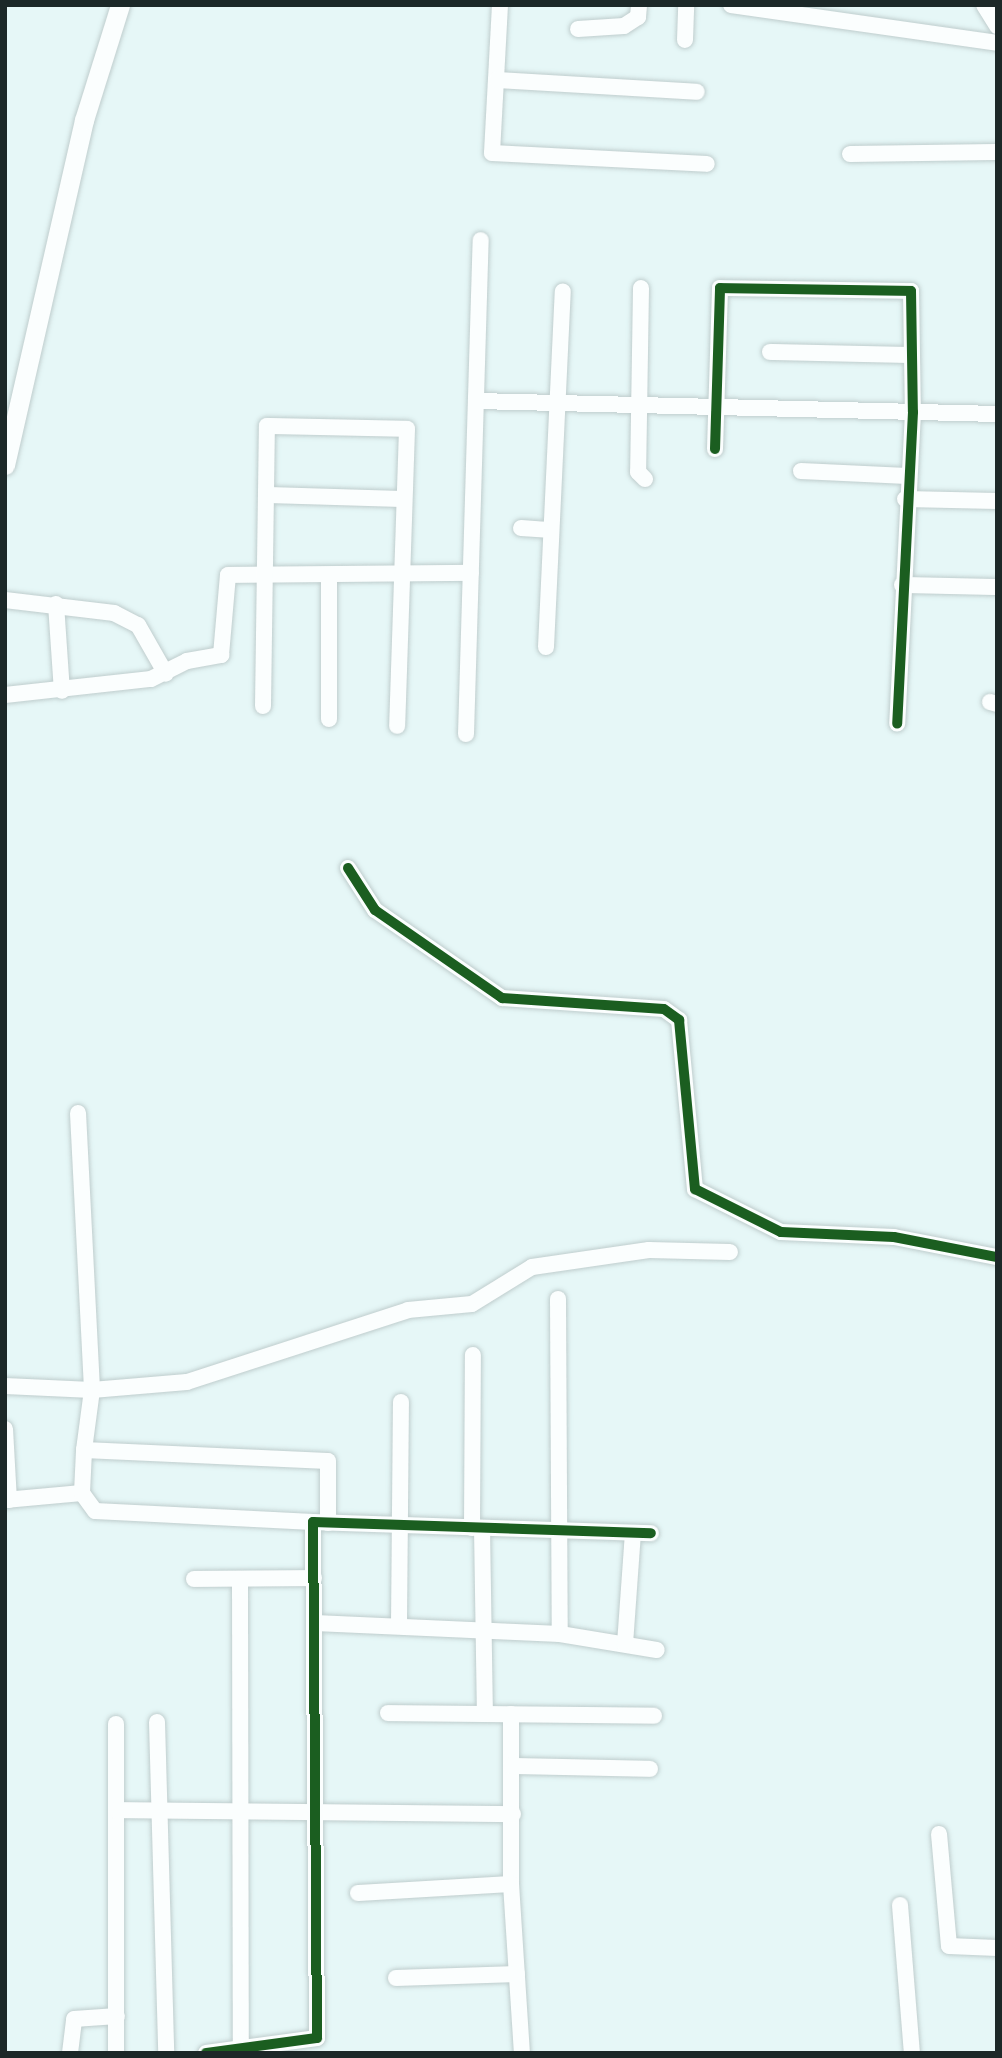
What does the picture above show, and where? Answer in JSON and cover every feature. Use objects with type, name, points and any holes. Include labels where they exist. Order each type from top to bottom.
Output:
[{"type":"street","points":[[5,465],[84,120],[120,5]]},
{"type":"street","points":[[500,5],[492,153],[707,163]]},
{"type":"street","points":[[578,29],[624,26],[638,17],[639,5]]},
{"type":"street","points":[[685,40],[686,5]]},
{"type":"street","points":[[731,5],[997,43]]},
{"type":"street","points":[[984,5],[997,26]]},
{"type":"street","points":[[497,80],[697,92]]},
{"type":"street","points":[[850,154],[997,152]]},
{"type":"street","points":[[466,734],[481,240]]},
{"type":"street","points":[[641,288],[638,472],[645,479]]},
{"type":"street","points":[[715,449],[720,288],[911,291],[913,412],[905,499],[897,724]]},
{"type":"street","points":[[546,647],[548,530],[563,291]]},
{"type":"street","points":[[771,352],[912,355]]},
{"type":"street","points":[[477,401],[997,414]]},
{"type":"street","points":[[262,706],[268,495],[267,426],[315,423],[407,429],[399,576],[397,726]]},
{"type":"street","points":[[801,471],[907,476]]},
{"type":"street","points":[[268,495],[402,499]]},
{"type":"street","points":[[905,499],[997,501]]},
{"type":"street","points":[[521,528],[548,530]]},
{"type":"street","points":[[5,695],[62,691],[166,674],[187,661],[221,655],[228,575],[399,576],[471,573]]},
{"type":"street","points":[[329,575],[329,719]]},
{"type":"street","points":[[902,585],[997,587]]},
{"type":"street","points":[[5,600],[114,613],[138,625],[166,674]]},
{"type":"street","points":[[55,604],[62,691]]},
{"type":"street","points":[[348,868],[375,910],[502,998],[664,1009],[679,1020],[695,1189],[780,1231],[894,1237],[997,1257]]},
{"type":"street","points":[[78,1114],[92,1390],[84,1450],[82,1493],[94,1511],[320,1523],[651,1533]]},
{"type":"street","points":[[5,1385],[92,1390],[187,1382],[408,1310],[472,1304],[532,1266],[649,1250],[730,1252]]},
{"type":"street","points":[[558,1298],[564,1531],[560,1634]]},
{"type":"street","points":[[473,1355],[485,1714]]},
{"type":"street","points":[[399,1625],[401,1402]]},
{"type":"street","points":[[5,1429],[7,1500],[82,1493]]},
{"type":"street","points":[[84,1450],[328,1461],[314,1578],[317,2038],[241,2044],[206,2053]]},
{"type":"street","points":[[625,1644],[633,1533]]},
{"type":"street","points":[[194,1579],[314,1578]]},
{"type":"street","points":[[240,1579],[238,1814],[241,2044]]},
{"type":"street","points":[[315,1623],[560,1634],[657,1650]]},
{"type":"street","points":[[388,1713],[654,1716]]},
{"type":"street","points":[[511,1714],[511,1884],[523,2053]]},
{"type":"street","points":[[158,1722],[166,2053]]},
{"type":"street","points":[[116,1724],[117,2053]]},
{"type":"street","points":[[511,1766],[650,1769]]},
{"type":"street","points":[[116,1810],[158,1808],[238,1814],[317,1815],[513,1814]]},
{"type":"street","points":[[939,1834],[949,1946],[997,1948]]},
{"type":"street","points":[[358,1893],[511,1884]]},
{"type":"street","points":[[900,1905],[912,2053]]},
{"type":"street","points":[[396,1978],[517,1974]]},
{"type":"street","points":[[70,2053],[74,2020],[117,2016]]},
{"type":"cycle path","points":[[715,449],[720,288],[911,291],[913,412],[897,724]]},
{"type":"cycle path","points":[[348,868],[375,910],[502,998],[664,1009],[679,1020],[695,1189],[781,1232],[894,1237],[997,1257]]},
{"type":"cycle path","points":[[206,2053],[317,2038],[313,1522],[651,1533]]}]
